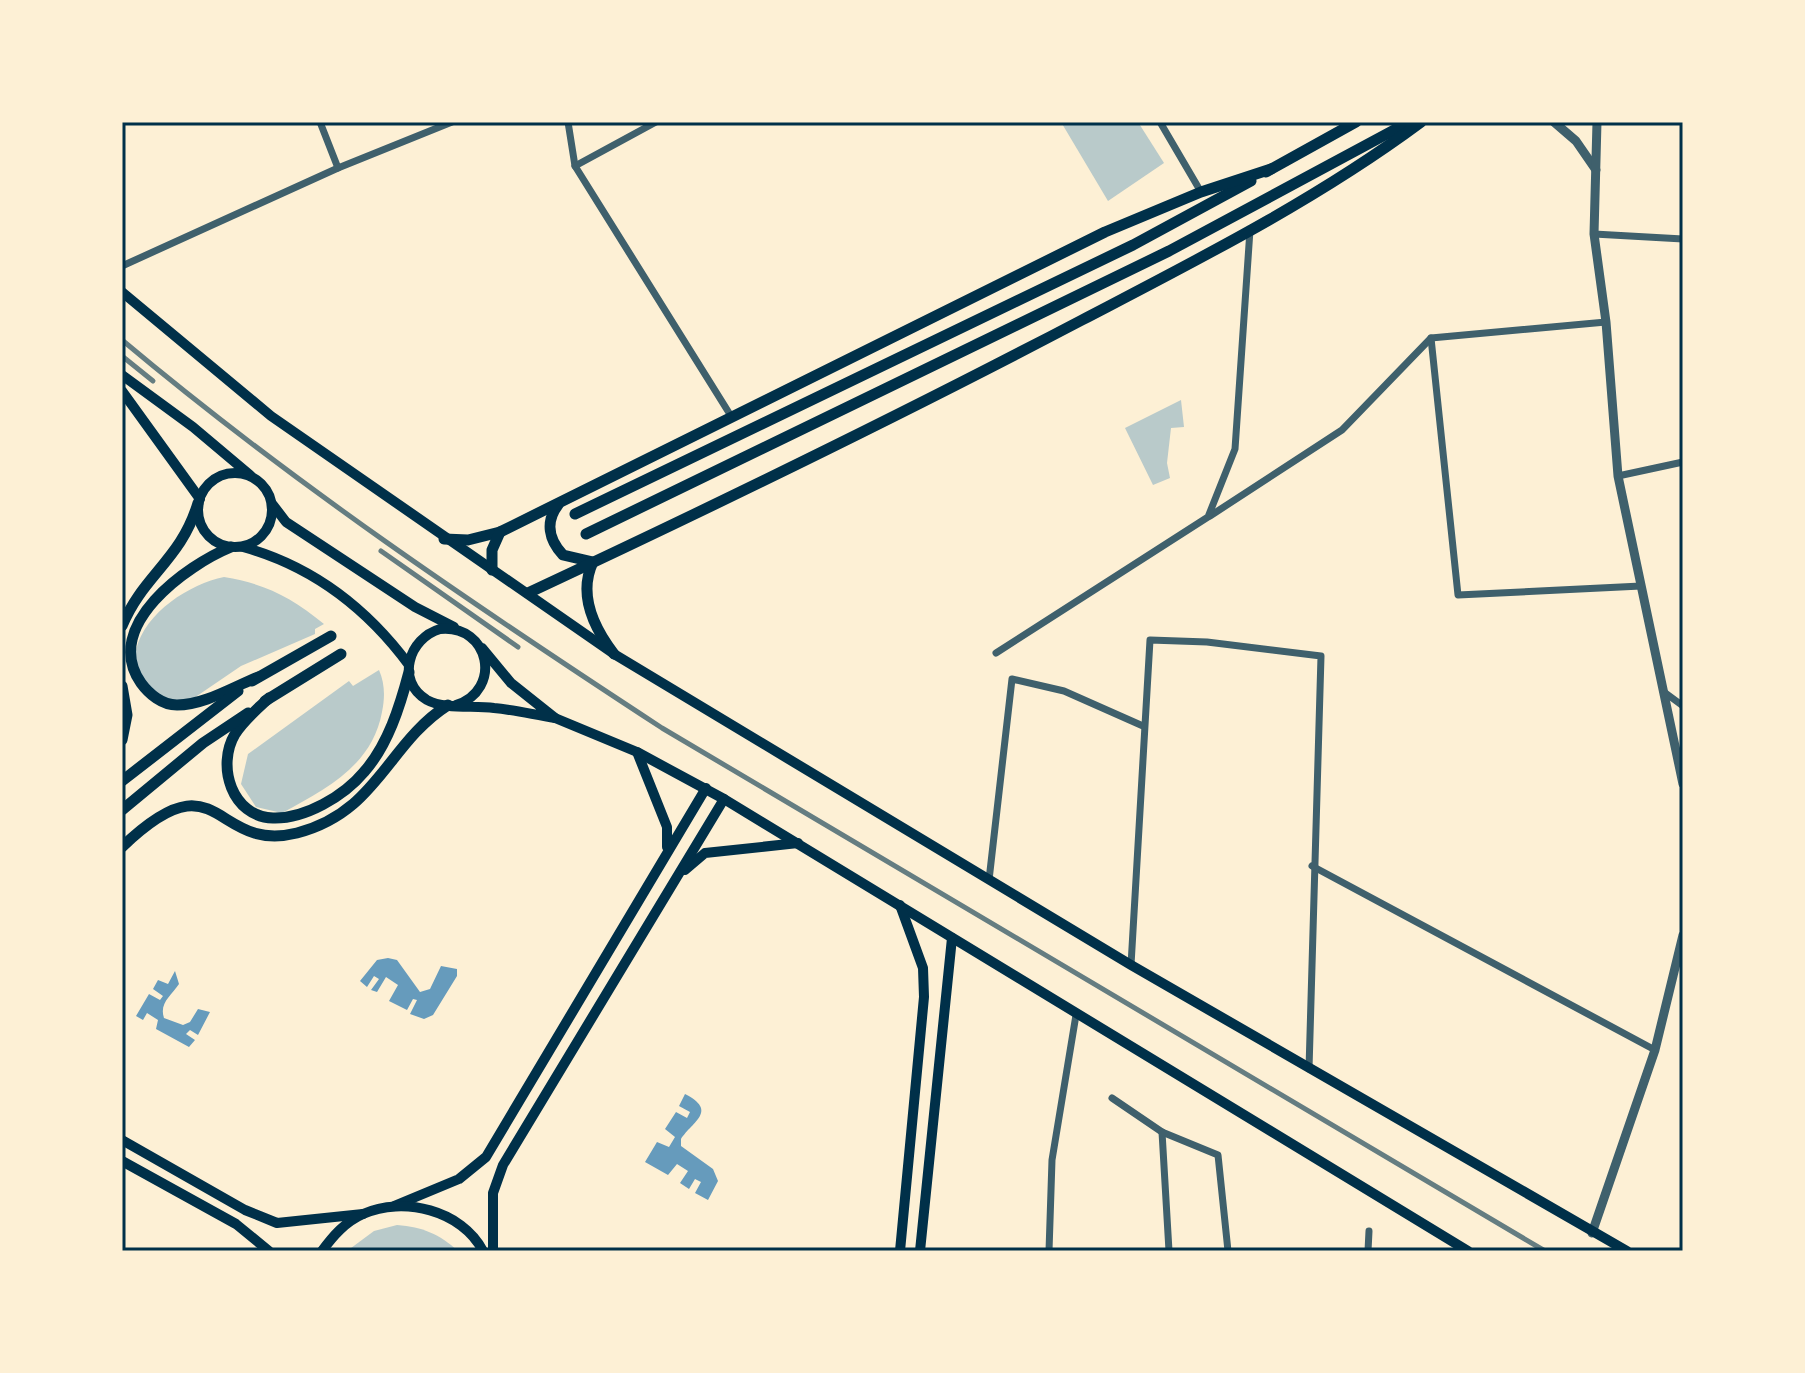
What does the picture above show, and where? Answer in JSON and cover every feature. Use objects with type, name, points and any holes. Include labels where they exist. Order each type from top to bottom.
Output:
[{"type":"main road","points":[[575,514],[1133,245],[1356,122]]},
{"type":"main road","points":[[586,534],[1169,251],[1409,122]]},
{"type":"main road","points":[[528,593],[922,404],[1250,230],[1421,122]]},
{"type":"main road","points":[[444,539],[468,540],[500,532],[1105,232],[1201,192],[1271,169]]},
{"type":"main road","points":[[122,292],[271,416],[444,539],[614,654],[1131,965],[1627,1251]]},
{"type":"main road","points":[[122,375],[193,427],[261,483],[286,522],[415,607],[473,637],[517,689],[555,718],[637,752],[706,788],[1468,1251]]},
{"type":"main road","points":[[122,391],[199,501],[201,524],[206,534],[295,564],[342,595],[386,635],[409,669],[422,696],[452,705],[555,718]]},
{"type":"main road","points":[[122,626],[137,598],[183,543],[207,486],[223,475],[251,476]]},
{"type":"main road","points":[[272,503],[272,514],[264,533],[195,563],[163,589],[137,629],[133,648],[134,668],[149,692],[162,701],[179,705],[203,700],[258,677],[331,636]]},
{"type":"main road","points":[[560,503],[550,522],[554,543],[571,559],[593,562]]},
{"type":"main road","points":[[492,570],[493,545],[500,532]]},
{"type":"main road","points":[[593,562],[587,583],[589,605],[598,631],[614,654]]},
{"type":"main road","points":[[269,698],[235,734],[226,770],[240,802],[250,811],[274,818],[303,813],[322,804],[363,775],[387,735],[409,669],[411,652],[423,637],[440,629],[460,630]]},
{"type":"main road","points":[[122,847],[151,820],[180,806],[196,805],[211,809],[248,832],[265,836],[298,833],[315,826],[363,797],[389,770],[419,726],[452,705],[472,697],[483,683],[486,666],[482,648]]},
{"type":"main road","points":[[122,810],[203,743],[341,654]]},
{"type":"main road","points":[[122,781],[258,677]]},
{"type":"main road","points":[[122,686],[127,715],[122,740]]},
{"type":"main road","points":[[637,752],[670,840],[661,864]]},
{"type":"main road","points":[[122,1140],[245,1210],[277,1223],[363,1214],[394,1206],[459,1179],[486,1157],[706,788]]},
{"type":"main road","points":[[493,1251],[493,1193],[503,1165],[724,799]]},
{"type":"main road","points":[[680,873],[705,853],[798,843]]},
{"type":"main road","points":[[899,903],[923,968],[924,997],[900,1251]]},
{"type":"main road","points":[[627,921],[646,931]]},
{"type":"main road","points":[[920,1251],[952,938]]},
{"type":"main road","points":[[122,1161],[236,1224],[269,1251]]},
{"type":"main road","points":[[394,1206],[426,1208],[456,1221],[483,1251]]},
{"type":"main road","points":[[322,1251],[337,1231],[363,1214]]},
{"type":"street","points":[[320,122],[338,168]]},
{"type":"street","points":[[122,266],[338,168],[452,122]]},
{"type":"street","points":[[568,122],[575,166],[731,416]]},
{"type":"street","points":[[575,166],[656,122]]},
{"type":"street","points":[[1160,122],[1201,192]]},
{"type":"street","points":[[1554,122],[1576,141],[1596,171]]},
{"type":"street","points":[[1597,122],[1594,234],[1606,322],[1618,476],[1683,784]]},
{"type":"street","points":[[1208,517],[1235,449],[1250,230]]},
{"type":"street","points":[[1594,234],[1683,239]]},
{"type":"street","points":[[996,653],[1342,430],[1431,338],[1606,322]]},
{"type":"street","points":[[1431,338],[1458,595],[1641,586]]},
{"type":"street","points":[[1618,476],[1683,462]]},
{"type":"street","points":[[1131,965],[1150,640],[1207,642],[1321,656],[1312,866],[1309,1069]]},
{"type":"street","points":[[989,880],[1012,679],[1064,691],[1143,726]]},
{"type":"street","points":[[1664,692],[1683,706]]},
{"type":"street","points":[[1312,866],[1655,1050]]},
{"type":"street","points":[[1592,1233],[1655,1050],[1678,974],[1683,935]]},
{"type":"street","points":[[1049,1251],[1052,1160],[1076,1015]]},
{"type":"street","points":[[1112,1098],[1162,1132],[1218,1155],[1228,1251]]},
{"type":"street","points":[[1162,1132],[1169,1251]]},
{"type":"street","points":[[1368,1251],[1369,1231]]},
{"type":"shaded area","points":[[1061,122],[1138,122],[1164,163],[1108,201]]},
{"type":"shaded area","points":[[1181,400],[1184,427],[1171,428],[1167,463],[1170,478],[1153,485],[1125,428]]},
{"type":"shaded area","points":[[224,577],[277,593],[324,624],[315,629],[315,634],[241,666],[194,698],[162,703],[138,681],[135,654],[141,636],[171,602],[197,586]]},
{"type":"shaded area","points":[[379,670],[384,691],[382,712],[377,731],[358,761],[330,785],[282,813],[256,807],[241,784],[248,754],[349,681],[353,686]]},
{"type":"shaded area","points":[[397,1225],[430,1232],[458,1251],[347,1251],[374,1231]]},
{"type":"water","points":[[377,960],[397,960],[420,992],[430,989],[441,966],[457,969],[457,976],[433,1015],[424,1019],[410,1014],[417,1000],[413,999],[407,1010],[389,1001],[398,985],[386,977],[377,992],[371,990],[379,979],[374,976],[367,987],[360,981]]},
{"type":"water","points":[[175,971],[179,984],[164,1004],[164,1018],[183,1025],[190,1022],[198,1009],[210,1012],[198,1035],[190,1030],[186,1034],[195,1040],[189,1047],[156,1029],[158,1020],[147,1013],[143,1020],[136,1016],[149,994],[160,1000],[163,996],[153,989],[158,980],[168,984]]},
{"type":"water","points":[[685,1094],[695,1100],[701,1111],[681,1139],[681,1146],[713,1169],[718,1181],[708,1200],[695,1193],[701,1182],[695,1179],[689,1189],[680,1183],[688,1171],[677,1164],[668,1175],[645,1162],[657,1142],[669,1147],[675,1137],[665,1129],[676,1112],[687,1118],[690,1112],[679,1106]]},
{"type":"railway","points":[[122,340],[252,444],[386,542],[662,728],[1545,1251]]},
{"type":"railway","points":[[122,356],[153,381]]},
{"type":"railway","points":[[381,551],[518,647]]}]
